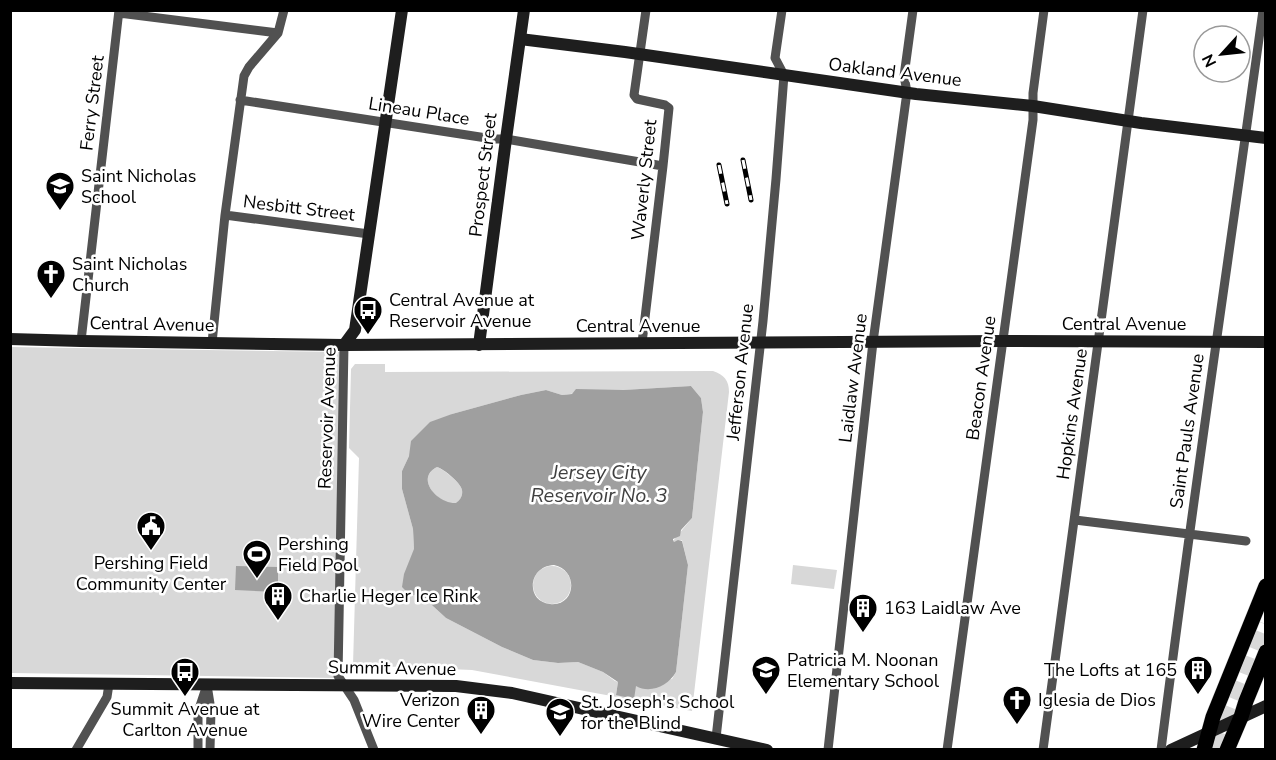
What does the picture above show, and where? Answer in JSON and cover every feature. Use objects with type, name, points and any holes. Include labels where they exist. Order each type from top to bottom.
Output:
[{"type":"main road","points":[[1204,750],[1208,733],[1266,586]]},
{"type":"main road","points":[[1227,750],[1266,652]]},
{"type":"street","points":[[212,343],[225,215],[244,76],[278,33],[284,10]]},
{"type":"street","name":"Reservoir Avenue","points":[[374,750],[354,700],[338,676],[344,345],[355,330],[402,10]]},
{"type":"street","name":"Prospect Street","points":[[480,345],[524,10]]},
{"type":"street","name":"Waverly Street","points":[[642,344],[669,108],[665,105],[637,99],[634,95],[646,10]]},
{"type":"street","name":"Jefferson Avenue","points":[[716,738],[776,180],[784,75],[776,58],[782,10]]},
{"type":"street","name":"Laidlaw Avenue","points":[[828,750],[873,342],[907,92],[904,76],[914,10]]},
{"type":"street","name":"Beacon Avenue","points":[[947,750],[1003,341],[1044,10]]},
{"type":"street","name":"Hopkins Avenue","points":[[1043,750],[1143,10]]},
{"type":"street","name":"Saint Pauls Avenue","points":[[1161,750],[1189,533],[1263,10]]},
{"type":"street","points":[[119,12],[166,15],[278,33]]},
{"type":"street","name":"Ferry Street","points":[[81,341],[119,12]]},
{"type":"street","name":"Oakland Avenue","points":[[520,39],[1266,138]]},
{"type":"street","name":"Lineau Place","points":[[240,100],[493,139],[506,139],[663,166]]},
{"type":"street","name":"Nesbitt Street","points":[[225,215],[369,234]]},
{"type":"street","name":"Central Avenue","points":[[10,339],[344,345],[1003,341],[1266,342]]},
{"type":"street","points":[[1075,520],[1246,541]]},
{"type":"street","name":"Summit Avenue","points":[[10,683],[456,686],[512,693],[767,750]]},
{"type":"street","points":[[76,750],[107,697],[109,684]]},
{"type":"street","points":[[198,750],[198,712],[207,685]]},
{"type":"street","points":[[207,685],[211,710],[210,750]]},
{"type":"street","points":[[1171,750],[1266,706]]},
{"type":"shaded area","points":[[11,347],[341,352],[335,678],[11,673]]},
{"type":"shaded area","points":[[355,364],[385,364],[385,372],[713,371],[723,376],[727,381],[729,392],[692,711],[472,670],[353,665],[359,458],[349,448],[351,369]],"holes":[[[691,386],[701,398],[703,412],[692,518],[673,541],[682,540],[688,565],[676,672],[672,679],[636,686],[616,695],[618,682],[603,672],[578,662],[558,663],[533,660],[502,647],[446,618],[422,596],[413,529],[402,489],[402,471],[409,456],[452,414],[546,390],[562,395],[601,390]]]},
{"type":"shaded area","points":[[437,467],[461,487],[462,496],[456,504],[449,503],[436,495],[428,484],[431,472]]},
{"type":"shaded area","points":[[793,565],[837,570],[834,589],[791,584]]},
{"type":"shaded area","points":[[552,566],[566,571],[571,585],[566,599],[552,604],[538,599],[533,585],[538,571]]},
{"type":"water","name":"Jersey City Reservoir No. 3","points":[[691,386],[701,398],[703,412],[692,518],[681,530],[680,536],[673,539],[674,542],[682,541],[688,565],[676,672],[664,685],[653,689],[636,686],[634,699],[616,695],[618,682],[603,672],[578,662],[558,663],[533,660],[502,647],[446,618],[422,596],[409,594],[402,587],[404,574],[414,549],[413,529],[402,489],[402,471],[409,456],[411,441],[430,422],[452,414],[546,390],[562,395],[572,394],[576,389],[623,390]],"holes":[[[437,467],[444,470],[461,487],[462,496],[456,503],[436,495],[428,484],[431,472]],[[554,565],[568,574],[571,588],[565,600],[550,604],[536,597],[533,584],[539,571]]]},
{"type":"water","points":[[236,566],[278,567],[278,592],[235,590]]},
{"type":"tunnel","points":[[1216,750],[1266,624]]},
{"type":"railway","points":[[743,160],[751,200]]},
{"type":"railway","points":[[719,165],[727,204]]},
{"type":"place","name":"Saint Nicholas School","points":[[60,212]]},
{"type":"place","name":"Saint Nicholas Church","points":[[51,300]]},
{"type":"place","name":"Central Avenue at Reservoir Avenue","points":[[368,336]]},
{"type":"place","name":"Pershing Field Community Center","points":[[151,552]]},
{"type":"place","name":"Pershing Field Pool","points":[[257,580]]},
{"type":"place","name":"Charlie Heger Ice Rink","points":[[278,622]]},
{"type":"place","name":"163 Laidlaw Ave","points":[[863,634]]},
{"type":"place","name":"Patricia M. Noonan Elementary School","points":[[766,696]]},
{"type":"place","name":"The Lofts at 165","points":[[1198,696]]},
{"type":"place","name":"Summit Avenue at Carlton Avenue","points":[[185,698]]},
{"type":"place","name":"Iglesia de Dios","points":[[1017,726]]},
{"type":"place","name":"Verizon Wire Center","points":[[481,736]]},
{"type":"place","name":"St. Joseph's School for the Blind","points":[[560,738]]}]
